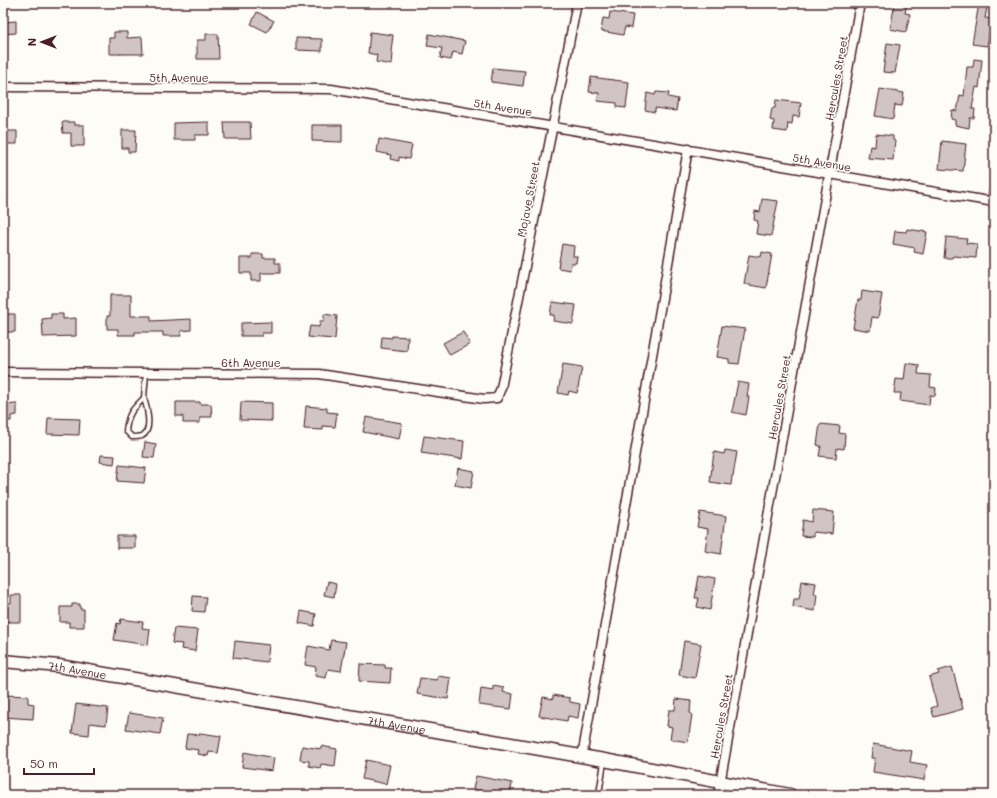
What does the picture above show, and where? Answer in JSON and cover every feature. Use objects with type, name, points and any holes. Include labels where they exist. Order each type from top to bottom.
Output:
[{"type":"street","name":"Mojave Street","points":[[497,398],[501,388],[577,3]]},
{"type":"street","name":"Hercules Street","points":[[718,795],[860,3]]},
{"type":"street","name":"5th Avenue","points":[[3,88],[331,89],[993,202]]},
{"type":"street","points":[[582,757],[688,149]]},
{"type":"street","points":[[993,202],[994,190]]},
{"type":"street","name":"6th Avenue","points":[[3,372],[319,374],[484,400],[497,398]]},
{"type":"street","name":"7th Avenue","points":[[3,661],[37,663],[66,667],[604,760],[790,795]]},
{"type":"lane","points":[[144,398],[134,408],[128,418],[126,431],[132,437],[142,436],[146,433],[148,409],[144,398],[146,373]]},
{"type":"lane","points":[[601,795],[599,794],[604,760]]},
{"type":"building","points":[[895,3],[907,3],[905,13],[910,14],[906,32],[890,29]]},
{"type":"building","points":[[979,3],[988,3],[985,18],[992,19],[987,46],[972,44]]},
{"type":"building","points":[[257,12],[274,21],[267,32],[251,24]]},
{"type":"building","points":[[610,12],[633,15],[631,28],[625,27],[623,35],[601,31],[603,18],[609,19]]},
{"type":"building","points":[[16,21],[16,33],[3,34],[3,22]]},
{"type":"building","points":[[114,32],[127,32],[127,38],[142,37],[143,54],[109,54],[109,38],[114,38]]},
{"type":"building","points":[[370,32],[393,35],[391,52],[393,53],[392,65],[376,62],[377,55],[368,53]]},
{"type":"building","points":[[206,34],[218,34],[219,59],[197,59],[197,40],[206,40]]},
{"type":"building","points":[[429,34],[465,41],[462,54],[453,52],[451,60],[440,58],[442,48],[427,46]]},
{"type":"building","points":[[296,38],[322,39],[322,51],[296,50]]},
{"type":"building","points":[[887,43],[900,45],[895,73],[883,72]]},
{"type":"building","points":[[974,59],[982,60],[979,88],[976,87],[972,109],[975,109],[974,118],[970,118],[969,128],[955,125],[955,120],[951,119],[952,110],[957,111],[960,95],[964,96],[967,67],[973,67]]},
{"type":"building","points":[[493,68],[525,71],[523,86],[491,82]]},
{"type":"building","points":[[591,77],[629,82],[626,108],[617,107],[617,103],[597,101],[599,93],[589,92]]},
{"type":"building","points":[[880,89],[904,93],[902,106],[895,105],[893,119],[875,116]]},
{"type":"building","points":[[656,92],[669,93],[668,97],[678,99],[676,111],[655,108],[655,112],[645,110],[647,93],[655,95]]},
{"type":"building","points":[[776,100],[801,103],[799,117],[793,116],[792,124],[788,123],[787,132],[773,130],[774,121],[770,120],[772,108],[775,108]]},
{"type":"building","points":[[62,122],[74,122],[74,125],[84,125],[84,146],[71,146],[71,133],[63,133]]},
{"type":"building","points":[[209,122],[209,135],[195,135],[195,140],[174,140],[174,123]]},
{"type":"building","points":[[224,122],[250,122],[251,139],[225,139]]},
{"type":"building","points":[[312,125],[342,125],[342,142],[312,141]]},
{"type":"building","points":[[122,130],[136,130],[135,152],[128,152],[128,148],[122,148]]},
{"type":"building","points":[[3,131],[17,131],[17,144],[3,144]]},
{"type":"building","points":[[876,134],[893,136],[893,140],[895,141],[893,160],[868,158],[870,146],[875,147]]},
{"type":"building","points":[[379,139],[412,145],[409,159],[399,157],[399,161],[390,159],[391,155],[377,152]]},
{"type":"building","points":[[942,141],[966,144],[963,171],[939,169]]},
{"type":"building","points":[[762,199],[778,201],[771,236],[756,234],[758,221],[754,220],[755,211],[760,212]]},
{"type":"building","points":[[907,229],[927,232],[923,254],[914,252],[915,248],[893,244],[895,231],[906,232]]},
{"type":"building","points":[[946,237],[967,239],[966,243],[977,244],[976,258],[953,256],[952,258],[944,258]]},
{"type":"building","points":[[562,244],[574,246],[573,256],[577,256],[576,263],[571,263],[570,270],[558,268]]},
{"type":"building","points":[[762,252],[772,254],[766,288],[744,284],[749,255],[761,257]]},
{"type":"building","points":[[252,254],[263,254],[263,258],[275,258],[275,263],[280,263],[280,273],[261,273],[261,281],[251,281],[251,273],[240,273],[240,258],[252,258]]},
{"type":"building","points":[[862,291],[882,294],[878,318],[872,317],[870,331],[853,328],[858,300],[861,300]]},
{"type":"building","points":[[110,295],[131,295],[131,316],[151,316],[151,321],[191,319],[191,330],[181,331],[181,336],[163,336],[163,332],[135,332],[135,335],[118,335],[118,329],[107,329],[107,316],[110,316]]},
{"type":"building","points":[[552,302],[576,305],[573,324],[553,321],[554,315],[550,315]]},
{"type":"building","points":[[3,314],[15,314],[15,332],[3,332]]},
{"type":"building","points":[[51,314],[63,314],[63,319],[76,318],[76,336],[43,337],[42,319],[51,318]]},
{"type":"building","points":[[324,314],[337,316],[335,339],[308,337],[310,326],[319,327],[320,321],[324,321]]},
{"type":"building","points":[[271,322],[271,333],[262,333],[262,336],[241,336],[241,323]]},
{"type":"building","points":[[722,326],[745,329],[739,364],[729,363],[729,359],[717,357]]},
{"type":"building","points":[[463,332],[470,344],[450,355],[443,343]]},
{"type":"building","points":[[392,336],[408,337],[407,351],[381,348],[382,337],[392,338]]},
{"type":"building","points":[[906,363],[919,365],[918,374],[931,375],[930,387],[936,388],[935,396],[930,395],[929,405],[900,401],[901,393],[894,393],[896,379],[904,380]]},
{"type":"building","points":[[563,364],[582,367],[577,393],[569,391],[568,395],[558,393]]},
{"type":"building","points":[[738,382],[749,384],[747,397],[749,397],[746,415],[732,412]]},
{"type":"building","points":[[176,402],[200,402],[200,404],[211,404],[212,417],[200,417],[200,423],[183,423],[183,416],[176,416]]},
{"type":"building","points":[[241,402],[272,403],[272,421],[240,420]]},
{"type":"building","points":[[17,404],[17,415],[11,416],[11,421],[3,421],[3,405]]},
{"type":"building","points":[[306,406],[327,408],[327,412],[337,413],[335,427],[323,426],[323,430],[304,429]]},
{"type":"building","points":[[366,417],[402,423],[399,439],[363,432]]},
{"type":"building","points":[[48,418],[80,419],[79,435],[47,434]]},
{"type":"building","points":[[820,424],[840,426],[839,433],[845,434],[844,449],[837,448],[836,458],[819,456],[821,446],[817,445]]},
{"type":"building","points":[[424,436],[464,441],[462,459],[421,453]]},
{"type":"building","points":[[145,442],[156,444],[154,458],[143,457]]},
{"type":"building","points":[[725,450],[737,452],[731,485],[710,482],[714,452],[724,454]]},
{"type":"building","points":[[101,455],[115,456],[114,464],[100,462]]},
{"type":"building","points":[[119,465],[146,468],[144,483],[117,481]]},
{"type":"building","points":[[458,468],[474,471],[471,488],[455,485]]},
{"type":"building","points":[[813,510],[834,512],[832,534],[813,532],[813,537],[801,536],[803,520],[812,522]]},
{"type":"building","points":[[700,512],[726,516],[721,554],[705,551],[708,529],[697,527]]},
{"type":"building","points":[[117,536],[135,536],[135,548],[117,548]]},
{"type":"building","points":[[699,576],[715,579],[710,610],[697,607],[699,598],[695,598]]},
{"type":"building","points":[[802,581],[816,583],[814,594],[817,594],[815,611],[793,607],[794,599],[799,599]]},
{"type":"building","points":[[327,582],[336,584],[334,597],[324,595]]},
{"type":"building","points":[[11,595],[21,595],[21,622],[3,622],[3,606],[6,606],[6,603],[11,603]]},
{"type":"building","points":[[193,596],[206,597],[204,612],[192,611]]},
{"type":"building","points":[[72,604],[80,604],[80,609],[84,609],[84,627],[69,627],[69,622],[60,622],[60,607],[72,607]]},
{"type":"building","points":[[301,611],[316,614],[314,626],[299,623]]},
{"type":"building","points":[[121,619],[143,622],[142,628],[150,629],[148,645],[114,640],[117,623],[120,624]]},
{"type":"building","points":[[174,628],[198,630],[195,651],[181,649],[182,644],[172,643]]},
{"type":"building","points":[[331,640],[346,642],[341,671],[328,669],[326,678],[315,676],[316,667],[305,665],[308,646],[329,650]]},
{"type":"building","points":[[235,641],[269,645],[267,662],[233,658]]},
{"type":"building","points":[[684,641],[701,644],[695,678],[679,675]]},
{"type":"building","points":[[360,664],[385,665],[385,668],[391,668],[390,683],[359,681]]},
{"type":"building","points":[[952,667],[963,709],[934,717],[931,708],[937,706],[929,677],[939,674],[938,671]]},
{"type":"building","points":[[438,676],[451,678],[448,699],[417,694],[420,678],[437,680]]},
{"type":"building","points":[[493,686],[504,688],[503,692],[513,694],[511,709],[479,705],[481,688],[493,690]]},
{"type":"building","points":[[3,695],[28,696],[28,703],[34,704],[33,719],[3,717]]},
{"type":"building","points":[[553,695],[570,698],[570,702],[580,704],[578,718],[568,716],[567,721],[539,716],[543,697],[553,699]]},
{"type":"building","points":[[676,699],[691,701],[690,713],[692,714],[688,742],[670,739],[672,727],[667,726],[669,710],[675,710]]},
{"type":"building","points":[[76,704],[108,708],[106,725],[90,723],[89,735],[72,733]]},
{"type":"building","points":[[129,713],[163,718],[160,734],[126,729]]},
{"type":"building","points":[[200,733],[221,736],[218,753],[209,752],[208,756],[198,754],[199,750],[185,748],[187,734],[200,735]]},
{"type":"building","points":[[873,744],[912,751],[910,762],[927,765],[924,780],[873,772],[875,758],[871,758]]},
{"type":"building","points":[[302,746],[321,749],[321,746],[337,749],[335,766],[321,764],[320,768],[309,766],[309,761],[300,760]]},
{"type":"building","points":[[244,752],[274,758],[272,771],[242,767]]},
{"type":"building","points":[[366,760],[390,765],[386,784],[362,779]]},
{"type":"building","points":[[476,776],[512,783],[510,795],[501,795],[473,789]]}]
